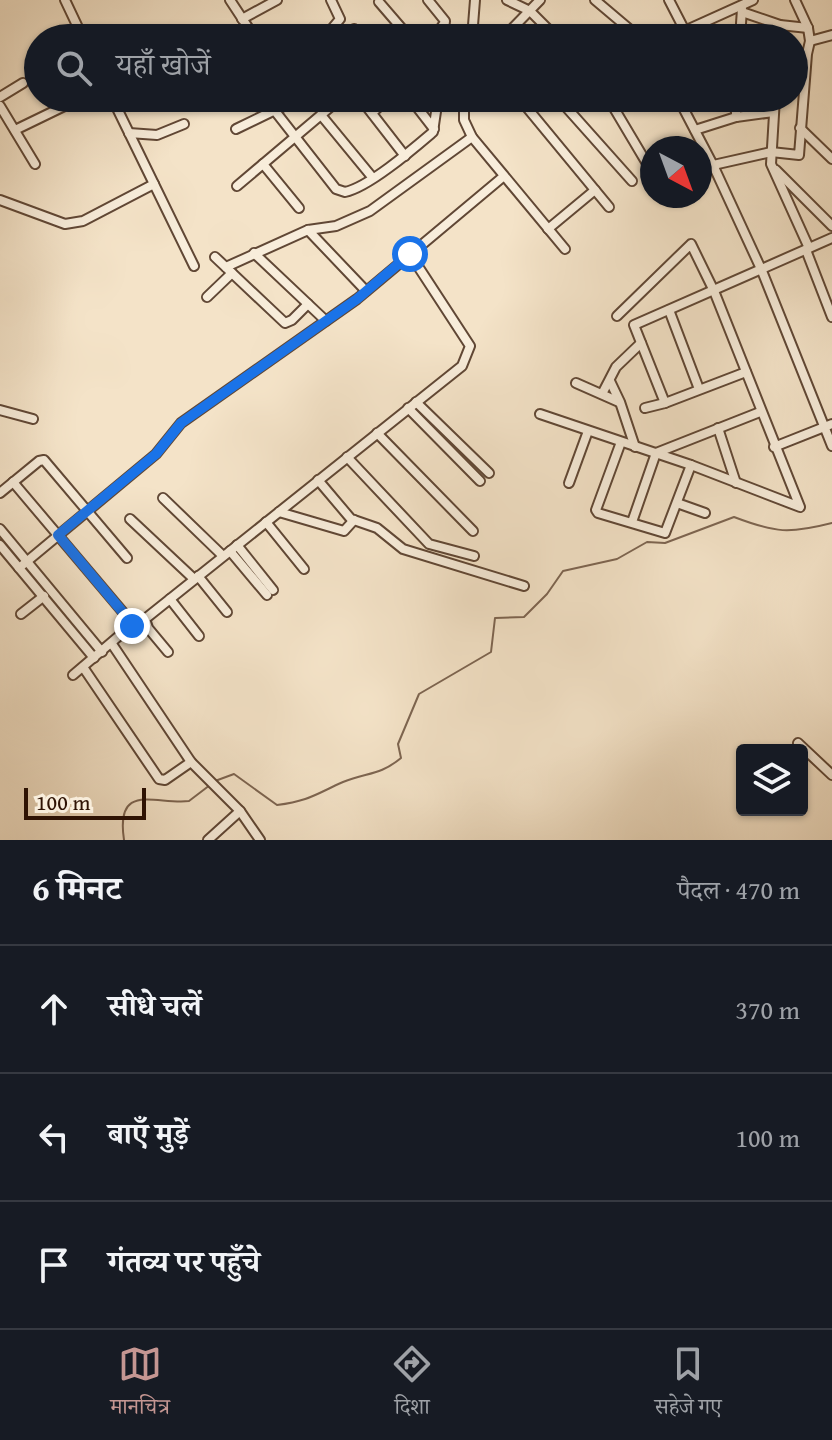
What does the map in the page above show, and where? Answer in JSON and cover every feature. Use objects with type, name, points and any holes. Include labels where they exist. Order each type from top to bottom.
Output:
[{"type":"street","points":[[65,0],[76,24]]},
{"type":"street","points":[[230,0],[245,24]]},
{"type":"street","points":[[242,19],[277,0]]},
{"type":"street","points":[[331,0],[340,19],[336,24]]},
{"type":"street","points":[[428,0],[445,24]]},
{"type":"street","points":[[473,24],[475,0]]},
{"type":"street","points":[[507,0],[530,11],[543,24]]},
{"type":"street","points":[[517,24],[540,0]]},
{"type":"street","points":[[669,0],[681,24]]},
{"type":"street","points":[[723,0],[728,11]]},
{"type":"street","points":[[700,24],[742,8],[753,0]]},
{"type":"street","points":[[795,0],[806,24]]},
{"type":"street","points":[[379,2],[398,24]]},
{"type":"street","points":[[601,2],[625,24]]},
{"type":"street","points":[[742,8],[778,24]]},
{"type":"street","points":[[741,24],[742,8]]},
{"type":"street","points":[[808,28],[808,58]]},
{"type":"street","points":[[810,41],[832,35]]},
{"type":"street","points":[[0,97],[23,83]]},
{"type":"street","points":[[0,106],[35,164]]},
{"type":"street","points":[[15,130],[51,112]]},
{"type":"street","points":[[119,112],[194,266]]},
{"type":"street","points":[[236,129],[273,112]]},
{"type":"street","points":[[276,112],[341,192],[350,191],[405,156],[434,129],[436,112]]},
{"type":"street","points":[[237,186],[325,112]]},
{"type":"street","points":[[421,112],[434,129]]},
{"type":"street","points":[[464,112],[464,120],[472,137],[565,249]]},
{"type":"street","points":[[531,112],[609,207]]},
{"type":"street","points":[[570,112],[632,181]]},
{"type":"street","points":[[616,112],[640,152]]},
{"type":"street","points":[[685,112],[762,271],[832,446]]},
{"type":"street","points":[[736,112],[736,117]]},
{"type":"street","points":[[695,130],[736,117],[774,112],[771,164],[832,317]]},
{"type":"street","points":[[713,165],[771,152],[799,155],[802,112]]},
{"type":"street","points":[[372,113],[405,156]]},
{"type":"street","points":[[321,115],[372,177]]},
{"type":"street","points":[[129,133],[157,135],[184,124]]},
{"type":"street","points":[[800,128],[832,159]]},
{"type":"street","points":[[207,297],[229,270],[254,253],[308,230],[336,226],[370,211],[472,137]]},
{"type":"street","points":[[263,164],[299,208]]},
{"type":"street","points":[[771,164],[832,226]]},
{"type":"street","points":[[19,568],[156,454],[181,423],[366,291],[504,176]]},
{"type":"street","points":[[0,200],[70,224],[83,221],[154,184]]},
{"type":"street","points":[[548,229],[595,190]]},
{"type":"street","points":[[308,230],[366,291]]},
{"type":"street","points":[[665,403],[634,325],[832,238]]},
{"type":"street","points":[[540,414],[691,465],[800,507],[714,291],[691,244],[617,316]]},
{"type":"street","points":[[254,253],[326,321]]},
{"type":"street","points":[[168,652],[148,628],[145,619],[462,366],[470,346],[410,254]]},
{"type":"street","points":[[215,257],[285,323],[308,304]]},
{"type":"street","points":[[669,310],[699,389]]},
{"type":"street","points":[[602,394],[616,367],[641,343]]},
{"type":"street","points":[[645,408],[746,372]]},
{"type":"street","points":[[610,381],[635,447]]},
{"type":"street","points":[[576,383],[620,402]]},
{"type":"street","points":[[416,402],[489,473]]},
{"type":"street","points":[[408,408],[480,481]]},
{"type":"street","points":[[0,410],[33,419]]},
{"type":"street","points":[[632,522],[656,453],[760,412]]},
{"type":"street","points":[[774,447],[832,424]]},
{"type":"street","points":[[718,428],[736,483]]},
{"type":"street","points":[[569,483],[588,431]]},
{"type":"street","points":[[377,433],[473,531]]},
{"type":"street","points":[[621,442],[596,510],[598,513],[665,533],[691,465]]},
{"type":"street","points":[[347,457],[429,544],[474,556]]},
{"type":"street","points":[[0,493],[44,460],[127,558]]},
{"type":"street","points":[[318,480],[354,520],[377,528],[403,549],[524,586]]},
{"type":"street","points":[[13,482],[133,624],[73,675]]},
{"type":"street","points":[[163,498],[230,551],[270,593]]},
{"type":"street","points":[[677,503],[705,513]]},
{"type":"street","points":[[279,512],[344,531],[354,520]]},
{"type":"street","points":[[130,519],[196,578],[227,612]]},
{"type":"street","points":[[266,522],[304,569]]},
{"type":"street","points":[[0,529],[2,542],[19,568],[94,658]]},
{"type":"street","points":[[2,542],[27,561],[102,652]]},
{"type":"street","points":[[21,614],[51,590]]},
{"type":"street","points":[[170,599],[199,636]]},
{"type":"street","points":[[112,644],[191,762],[240,811],[260,840]]},
{"type":"street","points":[[83,667],[159,779],[165,780],[191,762]]},
{"type":"street","points":[[798,743],[832,775]]},
{"type":"street","points":[[208,840],[240,811]]},
{"type":"waterway","points":[[215,781],[234,774],[277,805],[305,799],[393,764],[401,758],[398,744],[419,694],[491,652],[495,618],[524,617],[547,594],[563,571],[617,559],[647,542],[665,543],[734,517],[783,530],[832,523]]},
{"type":"waterway","points":[[124,840],[123,822],[126,810],[132,803],[141,800],[189,801],[210,785]]},
{"type":"route","points":[[132,626],[58,535],[156,454],[173,429],[357,299],[410,254]]}]
